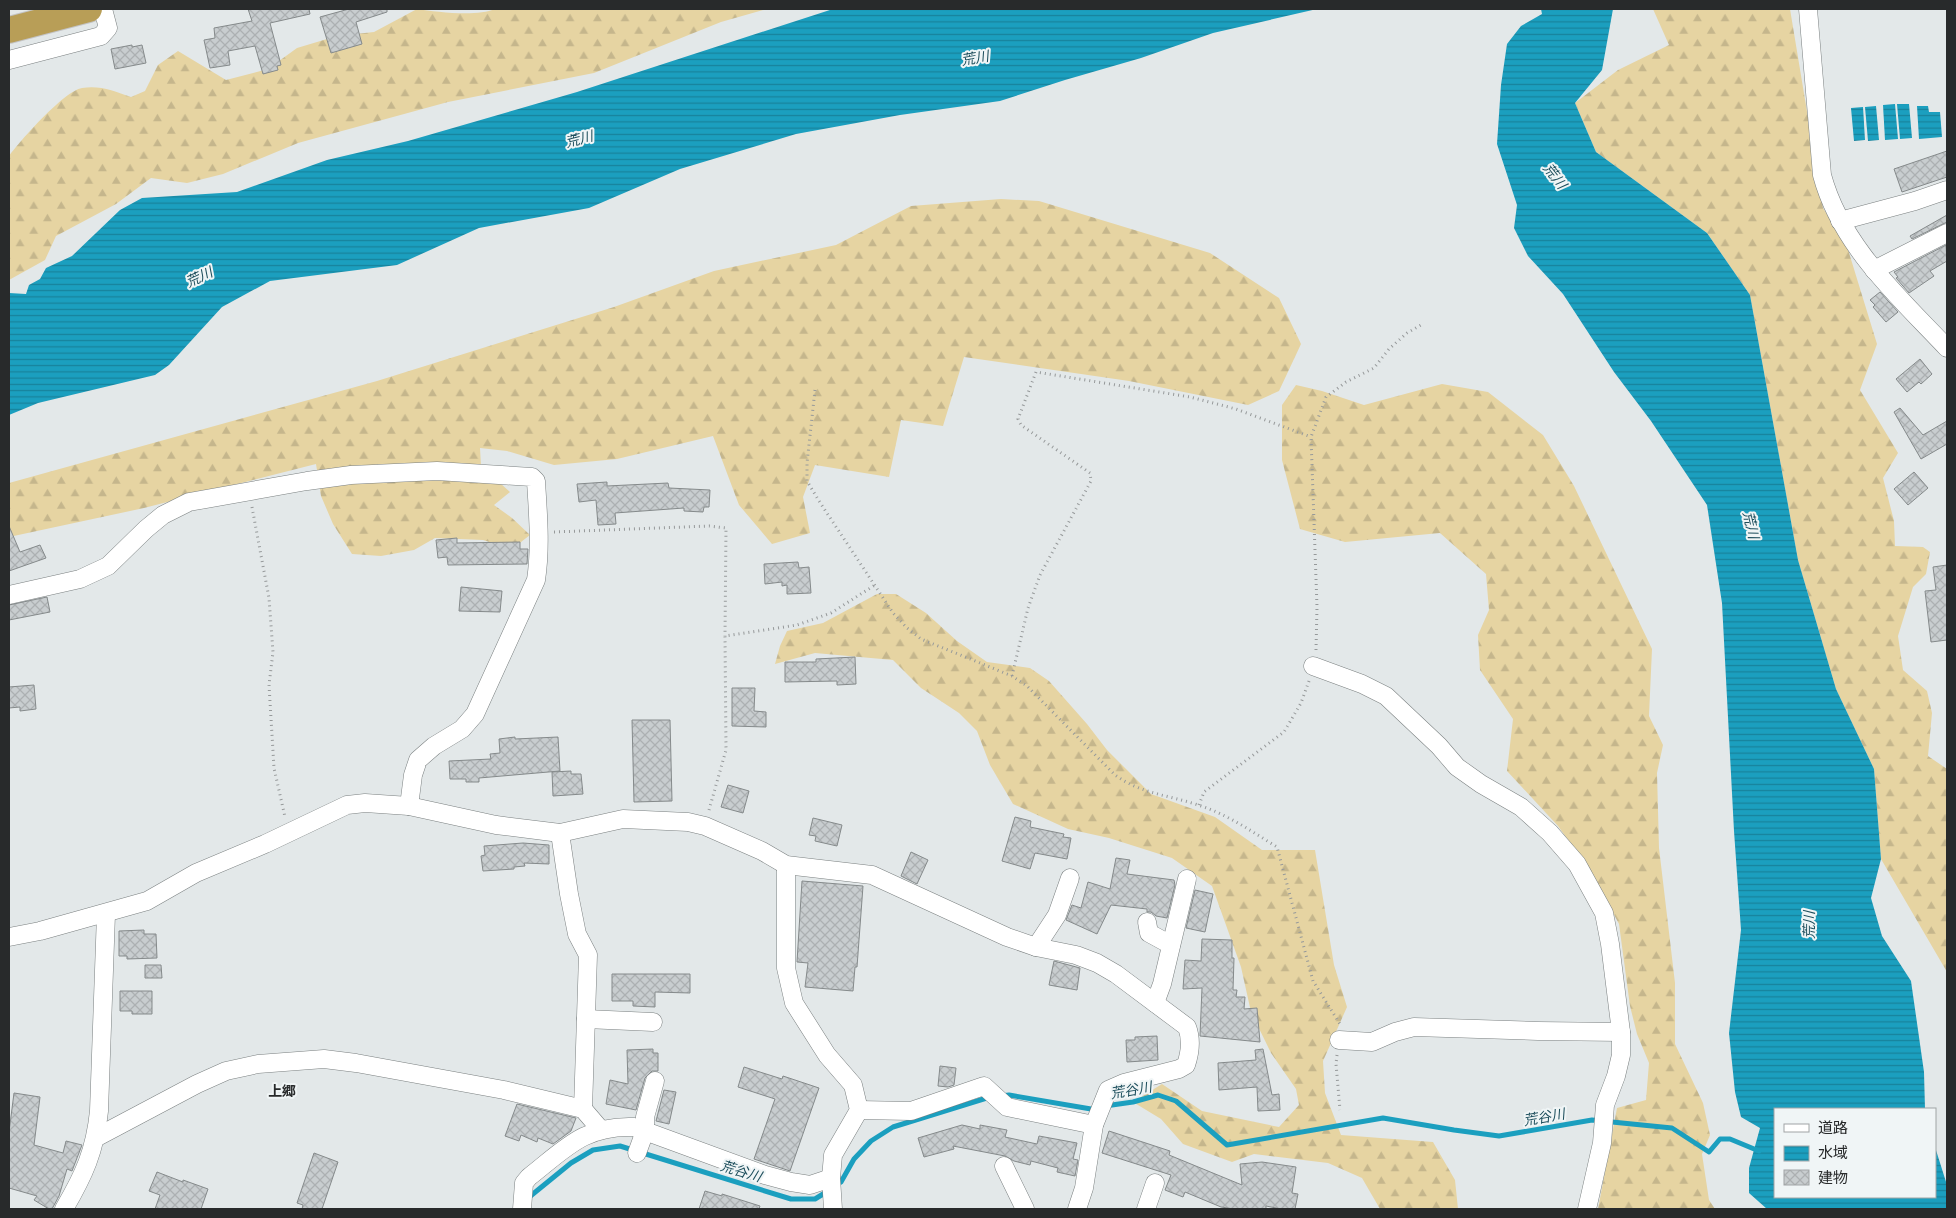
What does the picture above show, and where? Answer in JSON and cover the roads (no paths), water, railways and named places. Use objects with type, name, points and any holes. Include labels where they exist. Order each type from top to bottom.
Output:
[{"type":"highway","points":[[9,30],[89,9]]},
{"type":"street","points":[[9,60],[101,36],[108,28],[103,9]]},
{"type":"street","points":[[1808,9],[1822,176],[1827,196],[1840,221],[1874,270],[1947,348]]},
{"type":"street","points":[[1840,221],[1915,201],[1947,190]]},
{"type":"street","points":[[1874,270],[1947,233]]},
{"type":"street","points":[[9,595],[80,579],[108,566],[163,515],[190,502],[351,475],[437,471],[532,477],[536,481],[538,532],[539,561],[536,580],[475,714],[462,729],[434,746],[418,760],[413,775],[409,806]]},
{"type":"street","points":[[1314,666],[1362,684],[1386,696],[1439,746],[1457,767],[1480,784],[1521,807],[1550,833],[1577,864],[1604,913],[1610,944],[1621,1032],[1621,1056],[1605,1105],[1602,1143],[1587,1209]]},
{"type":"street","points":[[9,936],[106,914],[147,901],[196,873],[347,806],[365,803],[409,806],[496,825],[560,832],[622,819],[688,822],[705,826],[762,851],[786,865],[872,875],[1007,937],[1036,947],[1076,955],[1097,963],[1116,974],[1187,1028],[1190,1034],[1190,1053],[1186,1065],[1179,1069],[1124,1083],[1108,1090],[1094,1125],[1084,1188],[1077,1209]]},
{"type":"street","points":[[560,832],[577,934],[588,955],[582,1109]]},
{"type":"street","points":[[786,865],[786,968],[794,1003],[827,1055],[853,1085],[859,1110],[832,1155],[831,1178],[834,1209]]},
{"type":"street","points":[[1036,947],[1057,915],[1070,878]]},
{"type":"street","points":[[1155,1003],[1162,984],[1187,879]]},
{"type":"street","points":[[64,1209],[82,1177],[96,1137],[99,1111],[106,914]]},
{"type":"street","points":[[1147,922],[1149,933],[1171,945]]},
{"type":"street","points":[[586,1019],[653,1022]]},
{"type":"street","points":[[1338,1040],[1372,1042],[1395,1032],[1414,1027],[1621,1032]]},
{"type":"street","points":[[96,1137],[197,1084],[226,1071],[258,1064],[300,1060],[356,1063],[504,1090],[582,1109],[601,1130]]},
{"type":"street","points":[[637,1153],[645,1131],[645,1117],[655,1081]]},
{"type":"street","points":[[859,1110],[911,1111],[984,1086],[1007,1107],[1094,1125]]},
{"type":"street","points":[[522,1209],[524,1183],[586,1134],[617,1126],[634,1127],[765,1175],[791,1182],[810,1184],[831,1178]]},
{"type":"street","points":[[1004,1166],[1025,1209]]},
{"type":"street","points":[[1146,1209],[1155,1183]]},
{"type":"water","name":"荒川","points":[[833,9],[1317,9],[1213,33],[1141,58],[1000,101],[900,115],[796,134],[680,169],[589,208],[479,228],[397,265],[270,281],[222,307],[169,365],[155,375],[38,403],[9,415],[9,293],[26,294],[29,285],[40,279],[46,268],[72,256],[120,210],[142,198],[237,192],[327,160],[408,141],[577,92]]},
{"type":"water","name":"荒川","points":[[1541,9],[1613,9],[1602,70],[1575,103],[1596,152],[1707,233],[1750,295],[1798,560],[1836,689],[1874,769],[1881,859],[1871,898],[1882,936],[1911,981],[1924,1072],[1925,1108],[1774,1108],[1774,1198],[1936,1198],[1936,1150],[1947,1185],[1947,1209],[1767,1209],[1749,1193],[1749,1168],[1760,1128],[1741,1117],[1735,1092],[1729,1033],[1741,930],[1722,603],[1707,505],[1651,421],[1614,372],[1563,294],[1528,256],[1514,228],[1517,205],[1497,144],[1501,85],[1507,44],[1521,26],[1542,14]]},
{"type":"water","points":[[1895,104],[1898,139],[1885,140],[1883,105]]},
{"type":"water","points":[[1897,104],[1909,104],[1912,138],[1900,139]]},
{"type":"water","points":[[1876,106],[1879,140],[1868,141],[1865,107]]},
{"type":"water","points":[[1917,106],[1928,106],[1929,112],[1940,112],[1942,137],[1919,139]]},
{"type":"water","points":[[1863,107],[1865,140],[1854,141],[1851,108]]},
{"type":"waterway","name":"荒谷川","points":[[1001,1096],[1009,1095],[1091,1109],[1097,1108]]},
{"type":"waterway","name":"荒谷川","points":[[1105,1106],[1133,1102],[1158,1095],[1176,1101],[1227,1145],[1383,1118],[1499,1136],[1592,1120],[1672,1128],[1709,1152],[1720,1139],[1730,1139],[1759,1151]]},
{"type":"waterway","name":"荒谷川","points":[[835,1186],[841,1182],[854,1159],[871,1141],[893,1127],[990,1097]]},
{"type":"waterway","name":"荒谷川","points":[[528,1198],[571,1163],[593,1150],[620,1146],[791,1199],[815,1199],[828,1191]]},
{"type":"district","name":"上郷","points":[[282,1091]]}]
